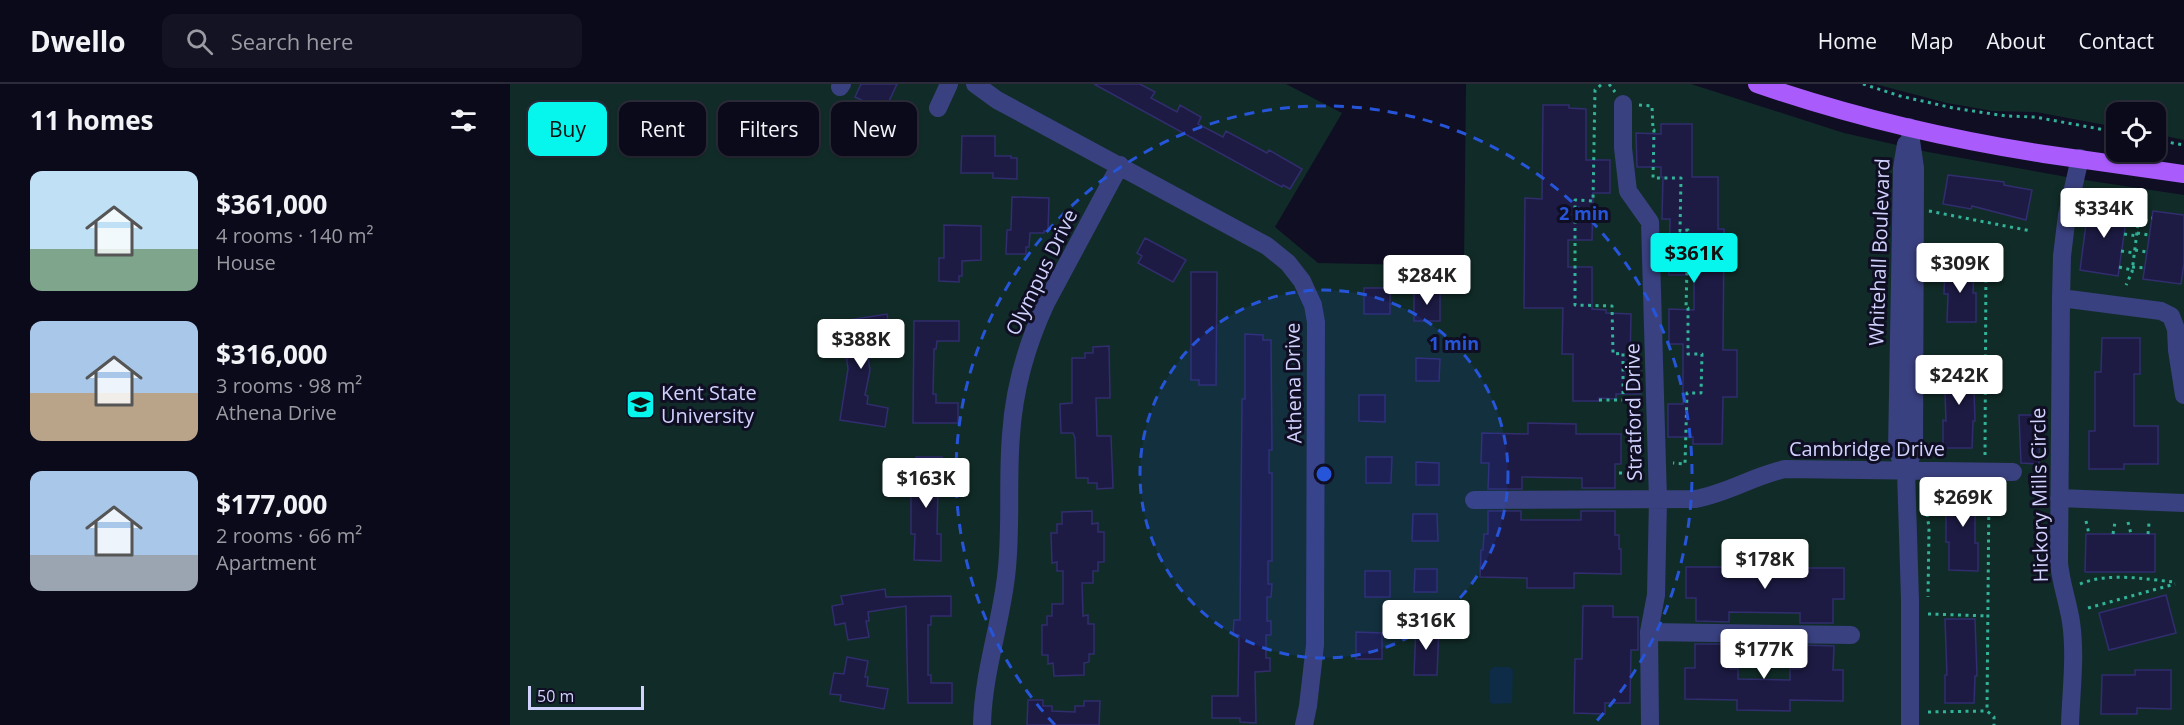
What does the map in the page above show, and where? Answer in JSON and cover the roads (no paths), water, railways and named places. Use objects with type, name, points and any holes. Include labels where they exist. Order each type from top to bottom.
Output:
[{"type":"main road","points":[[1757,84],[1838,109],[1909,127],[2002,146],[2184,174]]},
{"type":"street","points":[[938,108],[949,84]]},
{"type":"street","name":"Athena Drive","points":[[975,84],[997,100],[1120,165],[1277,253],[1302,281],[1313,305],[1318,344],[1315,645],[1304,725]]},
{"type":"street","name":"Stratford Drive","points":[[1623,104],[1623,148],[1628,191],[1650,222],[1658,500],[1656,595],[1649,632],[1650,725]]},
{"type":"street","name":"Whitehall Boulevard","points":[[1909,127],[1915,168],[1914,449],[1906,470],[1910,600],[1910,725]]},
{"type":"street","name":"Whitehall Boulevard","points":[[1906,470],[1897,451],[1902,168],[1909,127]]},
{"type":"street","name":"Hickory Mills Circle","points":[[2070,725],[2073,648],[2071,624],[2061,584],[2059,563],[2061,298],[2062,256],[2067,215],[2080,158]]},
{"type":"street","name":"Olympus Drive","points":[[982,725],[988,667],[1006,577],[1011,437],[1019,379],[1035,326],[1120,165]]},
{"type":"street","points":[[2061,298],[2161,311],[2171,316],[2176,329],[2176,350],[2184,394]]},
{"type":"street","name":"Cambridge Drive","points":[[1474,500],[1658,500],[1709,496],[1768,472],[1785,469],[2013,472]]},
{"type":"street","points":[[2059,498],[2184,503]]},
{"type":"street","points":[[2184,514],[2184,521]]},
{"type":"street","points":[[1649,632],[1851,635]]},
{"type":"water","points":[[1494,667],[1509,667],[1513,670],[1512,703],[1493,704],[1490,702],[1490,670]]},
{"type":"place","name":"Kent State University","points":[[640,404]]}]
